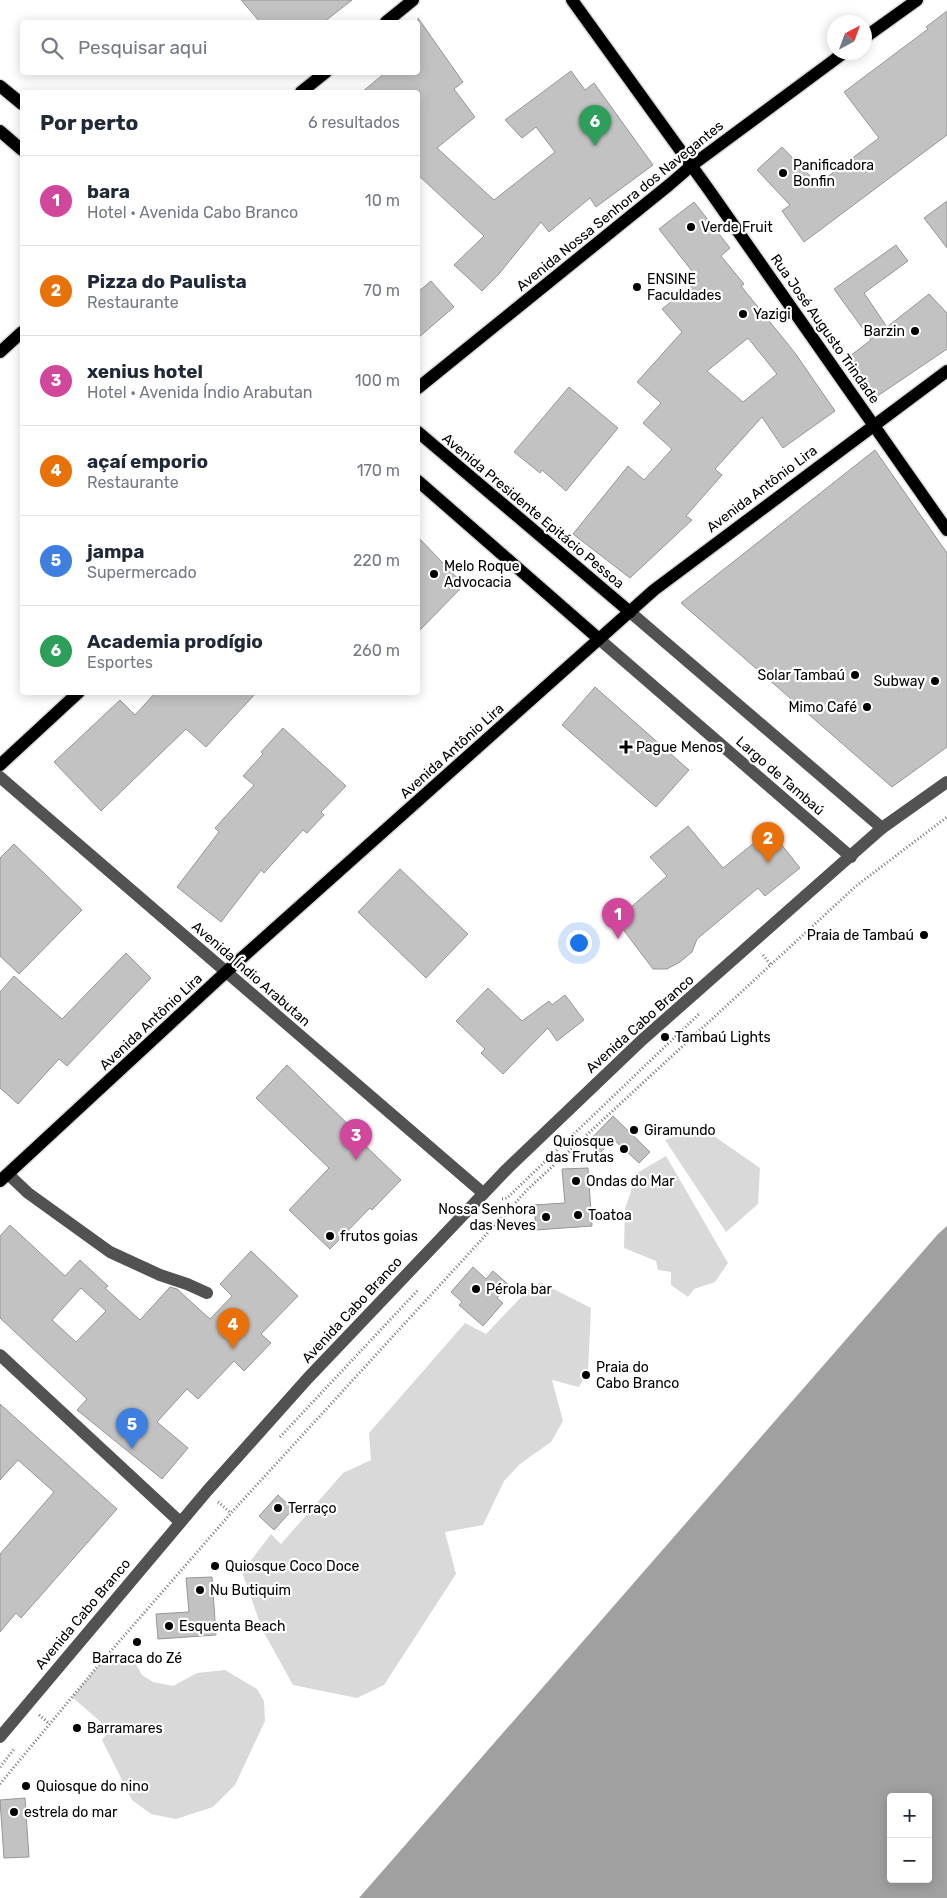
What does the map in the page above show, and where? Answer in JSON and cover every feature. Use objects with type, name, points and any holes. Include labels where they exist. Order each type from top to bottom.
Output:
[{"type":"main road","points":[[388,20],[413,0]]},
{"type":"main road","name":"Rua José Augusto Trindade","points":[[572,0],[947,530]]},
{"type":"main road","points":[[872,32],[917,0]]},
{"type":"main road","name":"Avenida Nossa Senhora dos Navegantes","points":[[420,386],[670,185],[690,166],[834,60]]},
{"type":"main road","points":[[304,90],[322,75]]},
{"type":"main road","points":[[0,86],[20,102]]},
{"type":"main road","points":[[0,131],[20,148]]},
{"type":"main road","points":[[0,352],[20,334]]},
{"type":"main road","name":"Avenida Antônio Lira","points":[[4,1177],[226,972],[654,590],[947,371]]},
{"type":"main road","name":"Avenida Presidente Epitácio Pessoa","points":[[420,434],[630,612]]},
{"type":"main road","points":[[420,483],[599,640]]},
{"type":"main road","points":[[0,765],[76,695]]},
{"type":"street","name":"Largo de Tambaú","points":[[630,612],[882,828]]},
{"type":"street","name":"Largo de Tambaú","points":[[599,640],[851,857]]},
{"type":"street","name":"Avenida Índio Arabutan","points":[[0,777],[483,1193]]},
{"type":"street","name":"Avenida Cabo Branco","points":[[0,1738],[180,1522],[308,1378],[483,1193],[642,1040],[882,828],[947,782]]},
{"type":"street","points":[[4,1177],[110,1252],[160,1275],[208,1293]]},
{"type":"street","points":[[0,1355],[180,1522]]},
{"type":"path","points":[[0,1784],[102,1662],[231,1513],[528,1189],[856,886],[947,818]]},
{"type":"path","points":[[762,955],[769,948]]},
{"type":"path","points":[[495,1199],[507,1198],[706,1008]]},
{"type":"path","points":[[279,1438],[420,1287]]},
{"type":"path","points":[[213,1510],[219,1502]]},
{"type":"path","points":[[34,1723],[46,1708]]},
{"type":"path","points":[[0,1767],[17,1745]]},
{"type":"shaded area","points":[[701,1127],[760,1168],[758,1204],[726,1232],[665,1140]]},
{"type":"shaded area","points":[[666,1156],[728,1263],[715,1282],[694,1289],[688,1297],[671,1285],[671,1272],[658,1270],[656,1261],[624,1248],[625,1209],[637,1173]]},
{"type":"shaded area","points":[[947,1226],[947,1898],[359,1898],[938,1234]]},
{"type":"shaded area","points":[[540,1282],[591,1308],[588,1371],[579,1387],[552,1380],[563,1421],[551,1442],[520,1464],[504,1481],[483,1525],[445,1532],[456,1574],[384,1685],[357,1698],[293,1685],[262,1629],[242,1572],[271,1534],[281,1544],[343,1473],[371,1460],[369,1433],[465,1323],[486,1334],[526,1292]]},
{"type":"shaded area","points":[[130,1654],[142,1675],[153,1682],[173,1686],[197,1673],[225,1670],[257,1689],[264,1701],[265,1721],[235,1785],[213,1807],[176,1819],[151,1814],[132,1800],[102,1740],[110,1730],[72,1697],[107,1656]]},
{"type":"building","points":[[241,0],[352,0],[327,20],[258,20]]},
{"type":"building","points":[[947,11],[947,135],[804,242],[782,211],[790,205],[757,170],[782,147],[818,184],[879,138],[844,92],[928,29],[926,27]]},
{"type":"building","points":[[420,21],[463,82],[454,89],[475,117],[437,148],[494,200],[555,152],[536,127],[522,138],[505,120],[571,71],[585,90],[594,83],[653,165],[596,207],[590,198],[549,232],[541,222],[499,274],[482,291],[454,265],[484,236],[420,177],[420,90],[364,90],[382,75],[420,75]]},
{"type":"building","points":[[947,201],[947,248],[924,218]]},
{"type":"building","points":[[694,202],[730,248],[721,256],[744,284],[741,286],[795,353],[835,411],[783,448],[762,417],[715,469],[722,475],[686,516],[692,520],[630,578],[573,534],[628,466],[644,480],[672,449],[643,423],[661,403],[637,382],[682,332],[662,309],[699,280],[659,229]],"holes":[[[748,338],[777,374],[743,402],[707,371]]]},
{"type":"building","name":"Barzin","points":[[896,245],[908,261],[864,293],[887,327],[929,294],[947,313],[947,349],[876,397],[850,356],[871,340],[834,289]]},
{"type":"building","points":[[431,281],[454,307],[420,336],[420,290]]},
{"type":"building","points":[[569,387],[618,428],[566,491],[542,470],[540,473],[514,452]]},
{"type":"building","name":"Solar Tambaú","points":[[875,450],[947,553],[947,747],[892,787],[681,603]]},
{"type":"building","points":[[420,539],[464,585],[420,630]]},
{"type":"building","name":"Pague Menos","points":[[595,687],[689,770],[656,807],[562,725]]},
{"type":"building","points":[[153,695],[254,695],[206,747],[186,729],[101,811],[54,762],[120,700],[135,715]]},
{"type":"building","points":[[283,728],[346,786],[321,812],[324,815],[307,833],[303,830],[264,873],[261,870],[221,922],[177,887],[219,832],[215,828],[254,785],[243,776],[263,754],[261,752]]},
{"type":"building","points":[[688,826],[723,868],[770,830],[800,868],[765,896],[758,888],[697,939],[692,952],[680,962],[667,969],[653,969],[616,920],[667,876],[650,857]]},
{"type":"building","points":[[14,844],[82,910],[19,974],[0,956],[0,858]]},
{"type":"building","points":[[400,869],[468,934],[426,978],[358,912]]},
{"type":"building","points":[[126,953],[151,978],[67,1066],[59,1059],[18,1104],[0,1088],[0,992],[14,976],[62,1019]]},
{"type":"building","points":[[488,988],[522,1021],[549,1001],[552,1005],[565,995],[584,1020],[557,1041],[548,1028],[503,1074],[481,1053],[485,1049],[456,1021]]},
{"type":"building","points":[[287,1065],[354,1130],[352,1133],[401,1180],[372,1210],[370,1208],[330,1249],[289,1210],[329,1168],[256,1098]]},
{"type":"building","points":[[613,1116],[650,1152],[639,1163],[613,1139],[600,1153],[588,1142]]},
{"type":"building","points":[[588,1168],[592,1226],[536,1230],[534,1205],[565,1203],[562,1169]]},
{"type":"building","points":[[10,1225],[65,1276],[80,1260],[108,1286],[105,1288],[140,1320],[170,1287],[177,1289],[210,1319],[232,1296],[220,1284],[251,1251],[298,1296],[261,1334],[271,1343],[244,1371],[234,1361],[198,1399],[187,1389],[157,1422],[188,1448],[162,1479],[77,1410],[87,1399],[0,1318],[0,1236]],"holes":[[[81,1288],[106,1311],[76,1342],[52,1320]]]},
{"type":"building","points":[[473,1267],[486,1279],[493,1271],[509,1285],[497,1298],[503,1303],[483,1326],[459,1305],[462,1302],[451,1292]]},
{"type":"building","points":[[0,1404],[117,1509],[21,1618],[16,1613],[0,1632],[0,1554],[54,1492],[18,1460],[0,1480]]},
{"type":"building","points":[[278,1495],[293,1509],[274,1530],[259,1516]]},
{"type":"building","points":[[212,1577],[216,1635],[158,1639],[156,1614],[189,1612],[186,1578]]},
{"type":"building","points":[[25,1798],[29,1857],[4,1858],[0,1800]]},
{"type":"place","name":"Academia prodígio","points":[[595,146]]},
{"type":"place","name":"Panificadora Bonfin","points":[[783,173]]},
{"type":"place","name":"Verde Fruit","points":[[691,227]]},
{"type":"place","name":"ENSINE Faculdades","points":[[637,287]]},
{"type":"place","name":"Yazigi","points":[[743,314]]},
{"type":"place","name":"Barzin","points":[[915,331]]},
{"type":"place","name":"Melo Roque Advocacia","points":[[434,574]]},
{"type":"place","name":"Solar Tambaú","points":[[855,675]]},
{"type":"place","name":"Subway","points":[[935,681]]},
{"type":"place","name":"Mimo Café","points":[[867,707]]},
{"type":"place","name":"Pague Menos","points":[[626,747]]},
{"type":"place","name":"Pizza do Paulista","points":[[768,863]]},
{"type":"place","name":"Praia de Tambaú","points":[[924,935]]},
{"type":"place","name":"bara","points":[[618,939]]},
{"type":"place","name":"Tambaú Lights","points":[[665,1037]]},
{"type":"place","name":"Giramundo","points":[[634,1130]]},
{"type":"place","name":"Quiosque das Frutas","points":[[624,1149]]},
{"type":"place","name":"xenius hotel","points":[[356,1160]]},
{"type":"place","name":"Ondas do Mar","points":[[576,1181]]},
{"type":"place","name":"Toatoa","points":[[578,1215]]},
{"type":"place","name":"Nossa Senhora das Neves","points":[[546,1217]]},
{"type":"place","name":"frutos goias","points":[[330,1236]]},
{"type":"place","name":"Pérola bar","points":[[476,1289]]},
{"type":"place","name":"açaí emporio","points":[[233,1349]]},
{"type":"place","name":"Praia do Cabo Branco","points":[[586,1375]]},
{"type":"place","name":"jampa","points":[[132,1449]]},
{"type":"place","name":"Terraço","points":[[278,1508]]},
{"type":"place","name":"Quiosque Coco Doce","points":[[215,1566]]},
{"type":"place","name":"Nu Butiquim","points":[[200,1590]]},
{"type":"place","name":"Esquenta Beach","points":[[169,1626]]},
{"type":"place","name":"Barraca do Zé","points":[[137,1642]]},
{"type":"place","name":"Barramares","points":[[77,1728]]},
{"type":"place","name":"Quiosque do nino","points":[[26,1786]]},
{"type":"place","name":"estrela do mar","points":[[14,1812]]}]
